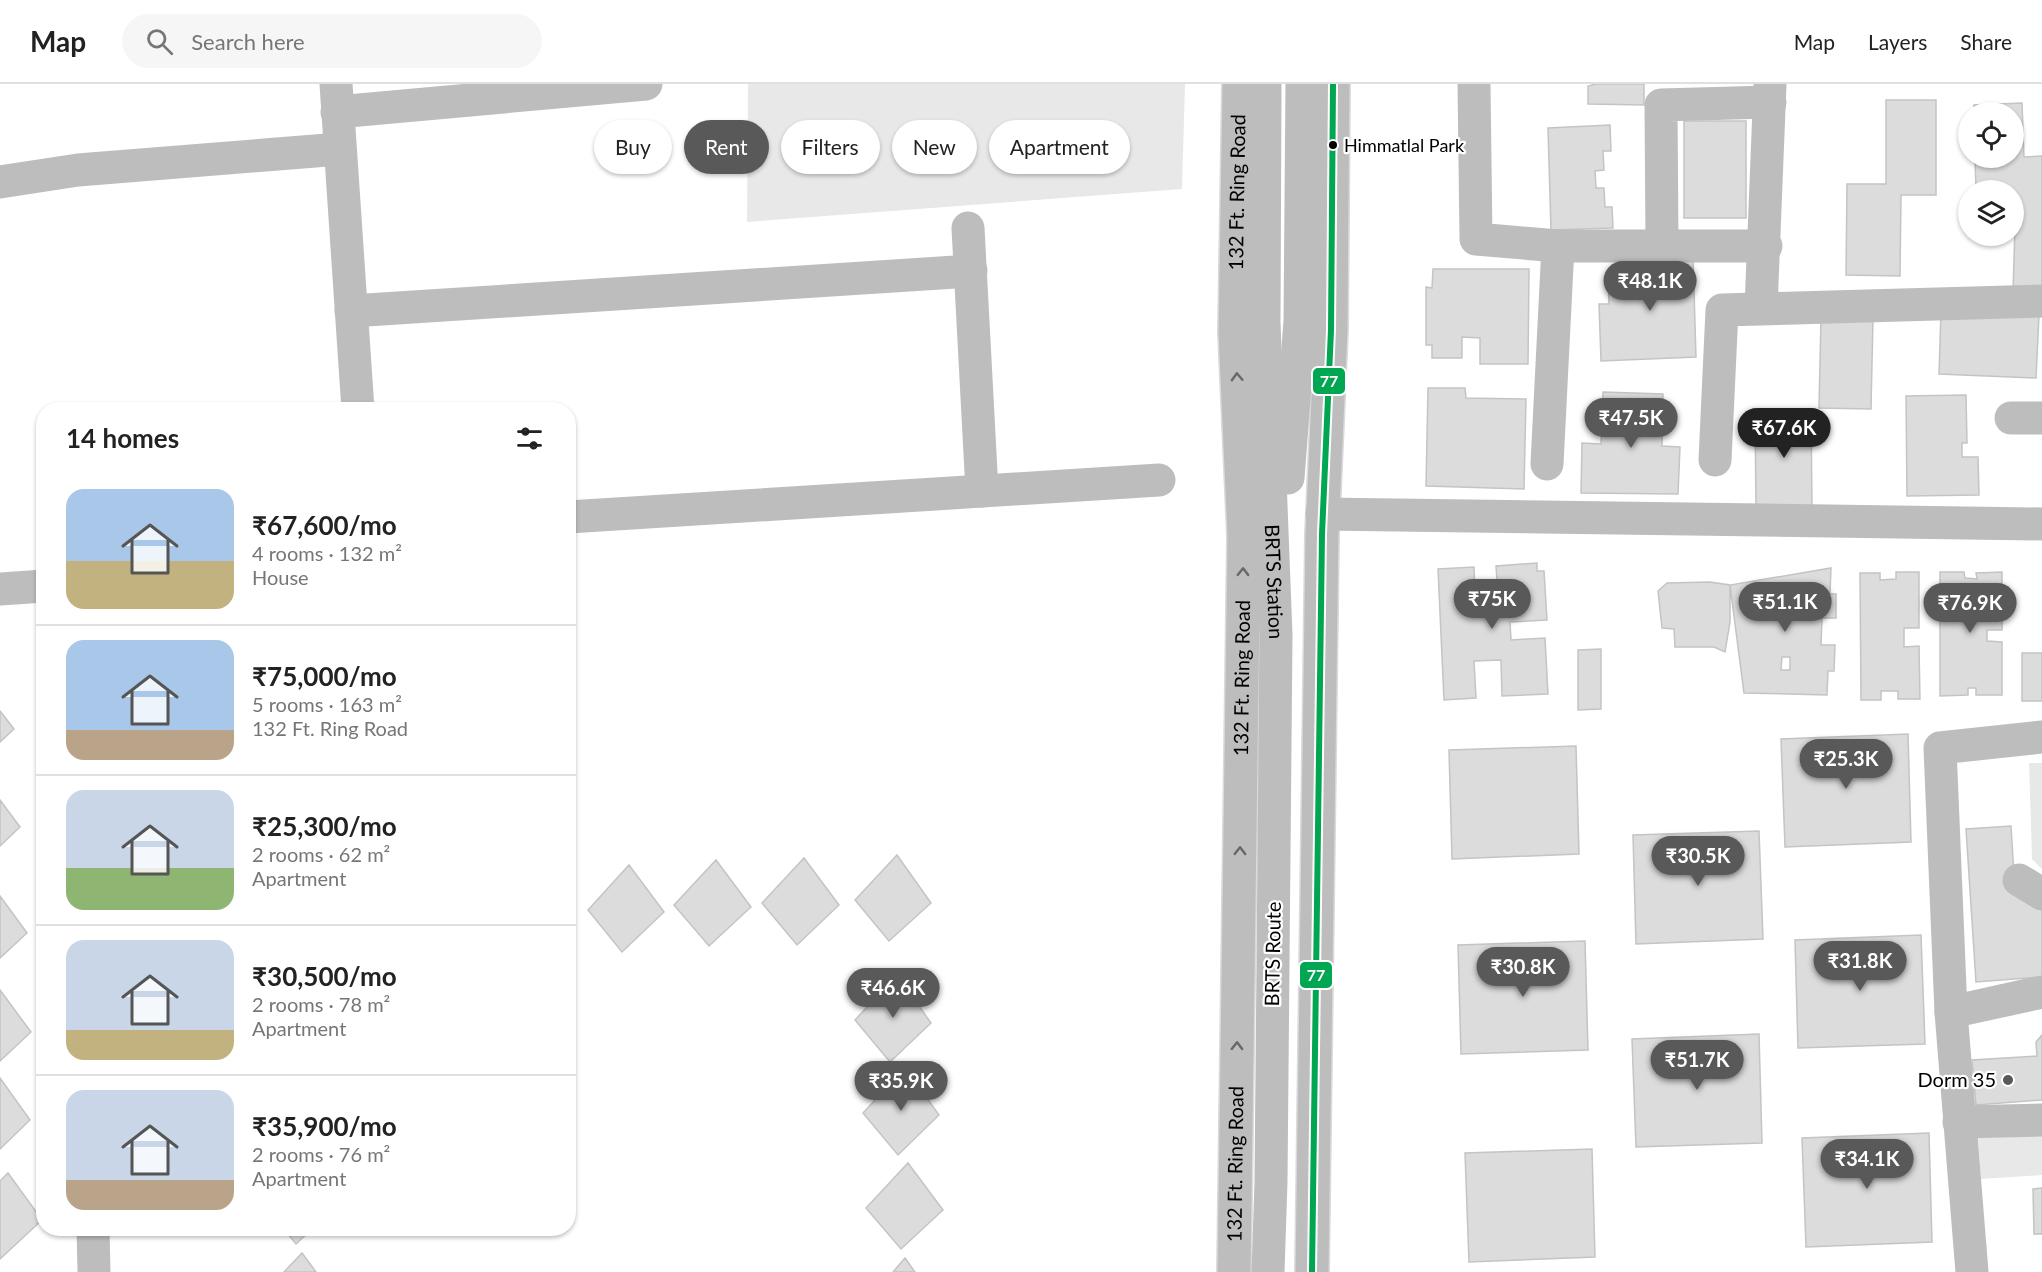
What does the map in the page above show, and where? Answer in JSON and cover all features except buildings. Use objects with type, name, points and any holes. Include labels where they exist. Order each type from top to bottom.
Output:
[{"type":"street","points":[[357,402],[336,98],[646,84]]},
{"type":"street","name":"132 Ft. Ring Road","points":[[1234,1272],[1244,536],[1235,333],[1239,84]]},
{"type":"street","name":"BRTS Station","points":[[1265,84],[1264,323],[1276,635]]},
{"type":"street","name":"BRTS Station","points":[[1276,635],[1300,321],[1302,84]]},
{"type":"street","points":[[1312,1272],[1322,514],[1331,330],[1333,84]]},
{"type":"street","points":[[1474,84],[1476,239],[1558,246],[1662,244],[1766,246]]},
{"type":"street","points":[[1662,244],[1661,105],[1770,93],[1766,246],[1761,308]]},
{"type":"street","points":[[0,182],[78,170],[340,149]]},
{"type":"street","points":[[968,228],[982,491]]},
{"type":"street","points":[[1547,464],[1558,246]]},
{"type":"street","points":[[351,311],[971,271]]},
{"type":"street","points":[[1715,460],[1722,310],[2042,301]]},
{"type":"street","points":[[576,516],[1158,480]]},
{"type":"street","points":[[1322,514],[2042,524]]},
{"type":"street","points":[[0,589],[36,587]]},
{"type":"street","name":"BRTS Route","points":[[1268,1272],[1271,1182],[1276,635]]},
{"type":"street","points":[[1972,1272],[1952,1012],[1940,748],[2042,737]]},
{"type":"street","points":[[1952,1012],[2042,992]]},
{"type":"street","points":[[1959,1122],[2042,1120]]},
{"type":"street","points":[[93,1236],[94,1272]]},
{"type":"shaded area","points":[[748,84],[1185,84],[1182,189],[747,222],[747,174],[769,174],[769,120],[748,120]]},
{"type":"shaded area","points":[[2029,763],[2042,763],[2042,869],[2032,859]]},
{"type":"shaded area","points":[[2042,1132],[2042,1175],[1981,1179],[1978,1138]]},
{"type":"transit line","name":"77","points":[[1312,1272],[1322,534],[1331,330],[1333,84]]},
{"type":"place","name":"Himmatlal Park","points":[[1333,145]]},
{"type":"place","name":"Dorm 35","points":[[2008,1080]]}]
